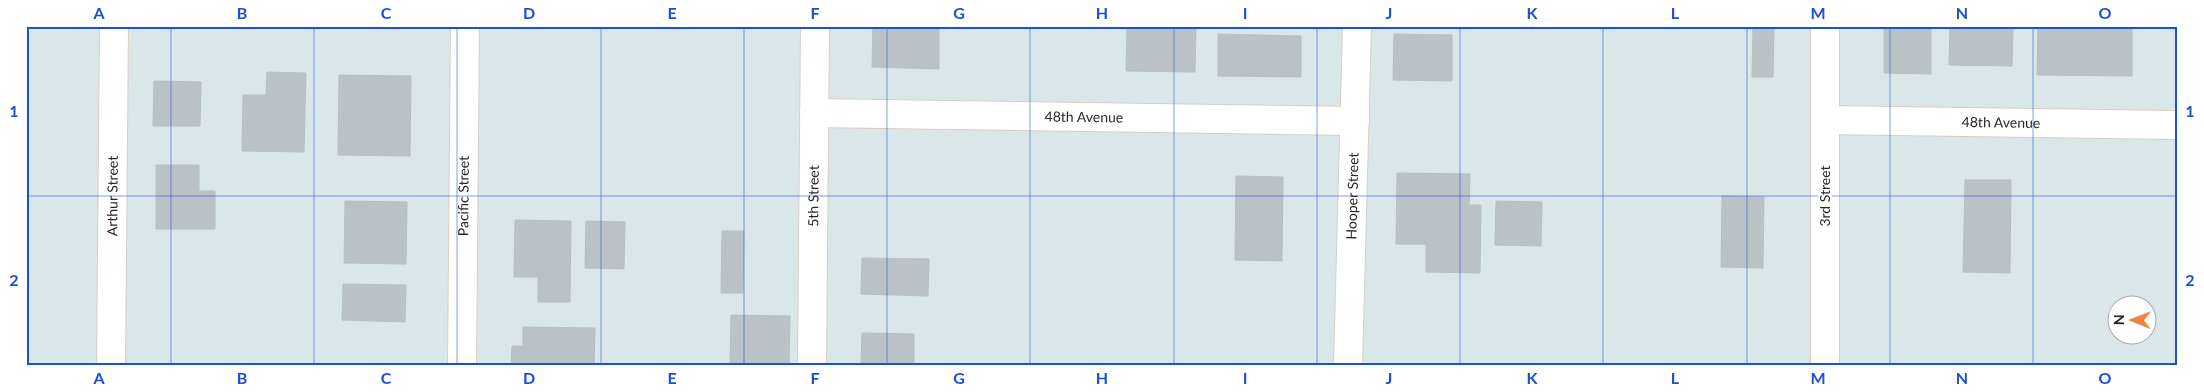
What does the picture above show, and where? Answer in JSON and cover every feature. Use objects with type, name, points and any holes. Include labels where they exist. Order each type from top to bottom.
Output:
[{"type":"street","name":"Arthur Street","points":[[111,366],[114,26]]},
{"type":"street","name":"Pacific Street","points":[[462,366],[464,26]]},
{"type":"street","name":"5th Street","points":[[812,366],[815,26]]},
{"type":"street","name":"Hooper Street","points":[[1348,366],[1357,26]]},
{"type":"street","name":"3rd Street","points":[[1825,26],[1826,366]]},
{"type":"street","name":"48th Avenue","points":[[814,113],[1355,121]]},
{"type":"street","name":"48th Avenue","points":[[1825,120],[2178,125]]},
{"type":"building","points":[[873,26],[939,26],[939,69],[872,67]]},
{"type":"building","points":[[1127,26],[1196,26],[1195,72],[1126,71]]},
{"type":"building","points":[[1753,26],[1774,26],[1773,77],[1752,77]]},
{"type":"building","points":[[1884,26],[1931,26],[1931,74],[1884,73]]},
{"type":"building","points":[[1950,26],[2013,26],[2012,66],[1949,65]]},
{"type":"building","points":[[2038,26],[2132,26],[2132,76],[2037,75]]},
{"type":"building","points":[[1218,34],[1301,36],[1301,77],[1218,76]]},
{"type":"building","points":[[1394,34],[1452,35],[1452,81],[1393,80]]},
{"type":"building","points":[[267,72],[306,73],[304,152],[242,151],[243,95],[266,95]]},
{"type":"building","points":[[339,75],[411,76],[410,156],[338,155]]},
{"type":"building","points":[[154,81],[201,82],[200,126],[153,126]]},
{"type":"building","points":[[156,165],[199,165],[199,191],[215,191],[215,229],[156,229]]},
{"type":"building","points":[[1397,173],[1470,174],[1469,205],[1481,205],[1480,273],[1426,272],[1426,244],[1396,244]]},
{"type":"building","points":[[1236,176],[1283,177],[1282,261],[1235,260]]},
{"type":"building","points":[[1965,180],[2011,180],[2010,273],[1963,272]]},
{"type":"building","points":[[1722,196],[1764,197],[1763,268],[1721,267]]},
{"type":"building","points":[[345,201],[407,202],[406,264],[344,263]]},
{"type":"building","points":[[1496,201],[1542,202],[1541,246],[1495,245]]},
{"type":"building","points":[[515,220],[571,221],[570,302],[538,302],[538,277],[514,277]]},
{"type":"building","points":[[586,221],[625,222],[624,269],[585,268]]},
{"type":"building","points":[[722,231],[744,231],[743,293],[721,293]]},
{"type":"building","points":[[862,258],[929,259],[928,296],[861,294]]},
{"type":"building","points":[[343,284],[406,285],[405,322],[342,320]]},
{"type":"building","points":[[731,315],[790,316],[789,366],[730,366]]},
{"type":"building","points":[[523,327],[595,328],[594,366],[511,366],[512,346],[523,346]]},
{"type":"building","points":[[862,333],[914,334],[914,366],[861,366]]},
{"type":"building","points":[[1731,364],[1780,364],[1780,366],[1731,366]]}]
